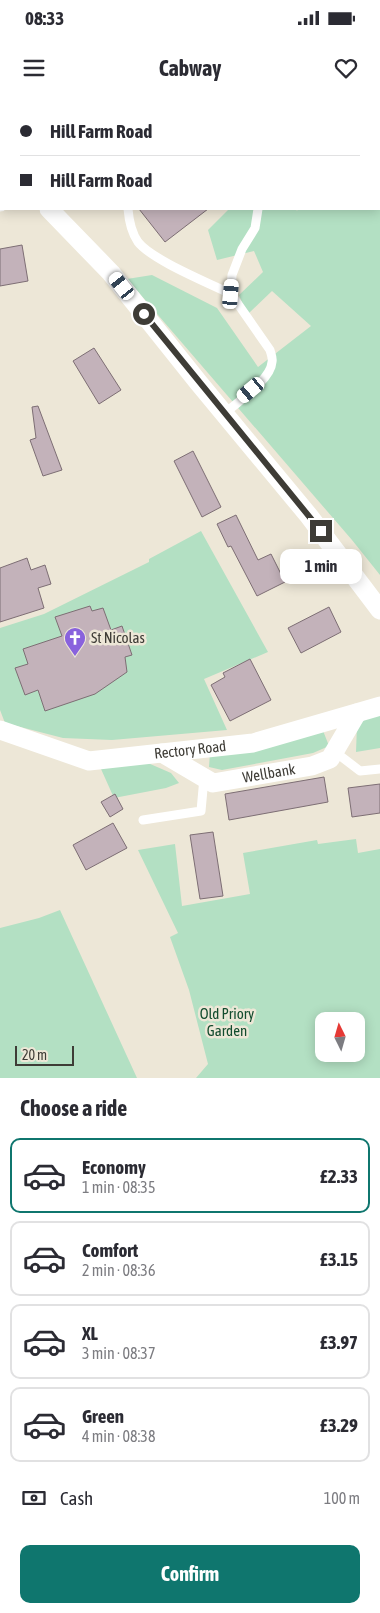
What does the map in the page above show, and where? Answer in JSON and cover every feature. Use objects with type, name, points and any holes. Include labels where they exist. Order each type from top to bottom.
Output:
[{"type":"street","points":[[50,210],[111,273],[309,516],[380,610]]},
{"type":"street","name":"Rectory Road","points":[[0,730],[90,761],[253,743],[380,706]]},
{"type":"street","name":"Wellbank","points":[[162,753],[213,783],[312,766],[330,759],[357,713]]},
{"type":"lane","points":[[128,210],[129,222],[139,244],[169,264],[231,294],[270,350],[273,361],[265,379],[224,414]]},
{"type":"lane","points":[[231,294],[232,275],[242,249],[255,228],[258,210]]},
{"type":"lane","points":[[334,751],[360,771],[380,769]]},
{"type":"lane","points":[[144,820],[201,811],[204,778]]},
{"type":"green space","points":[[228,210],[380,210],[380,575],[127,279],[152,275],[217,308],[258,367],[311,326],[272,291],[247,315],[239,295],[263,272],[254,251],[217,260],[208,230]]},
{"type":"green space","points":[[201,531],[268,652],[204,679],[227,730],[112,740],[63,738],[5,723],[0,710],[0,628],[44,614],[149,562],[149,559]]},
{"type":"green space","points":[[380,702],[380,748],[356,752],[357,725]]},
{"type":"green space","points":[[322,728],[329,746],[313,753],[222,770],[209,767],[210,753]]},
{"type":"green space","points":[[141,760],[171,773],[179,783],[166,788],[114,798],[101,769]]},
{"type":"green space","name":"Old Priory Garden","points":[[356,839],[358,853],[380,849],[380,1078],[196,1078],[208,1064],[189,990],[170,937],[178,933],[138,850],[175,844],[182,906],[250,894],[243,853],[317,840],[318,844]]},
{"type":"green space","points":[[60,910],[137,1078],[0,1078],[0,928],[39,918]]},
{"type":"building","points":[[140,210],[207,210],[165,242]]},
{"type":"building","points":[[22,245],[28,281],[0,286],[0,249]]},
{"type":"building","points":[[94,348],[121,390],[99,404],[73,361]]},
{"type":"building","points":[[38,406],[62,470],[43,476],[30,440],[36,438],[32,407]]},
{"type":"building","points":[[193,451],[221,507],[202,517],[174,461]]},
{"type":"building","points":[[236,515],[258,560],[271,554],[285,582],[257,596],[231,546],[228,547],[217,524]]},
{"type":"building","points":[[27,558],[31,570],[45,565],[51,584],[38,588],[44,608],[0,622],[0,568]]},
{"type":"building","name":"St Nicolas","points":[[90,606],[92,611],[103,608],[111,630],[122,626],[132,655],[125,657],[127,672],[95,694],[45,711],[38,690],[25,695],[15,668],[28,664],[23,649],[62,636],[55,617]]},
{"type":"building","points":[[329,607],[341,632],[301,653],[288,628]]},
{"type":"building","points":[[250,659],[271,700],[230,721],[211,685],[225,677],[223,673]]},
{"type":"building","points":[[324,777],[328,802],[229,820],[225,794]]},
{"type":"building","points":[[380,784],[380,813],[352,817],[348,788]]},
{"type":"building","points":[[115,794],[123,809],[110,817],[101,802]]},
{"type":"building","points":[[113,823],[127,848],[86,870],[73,845]]},
{"type":"building","points":[[213,832],[223,896],[200,899],[190,835]]},
{"type":"place","name":"St Nicolas","points":[[75,657]]},
{"type":"route","points":[[144,314],[321,531]]}]
